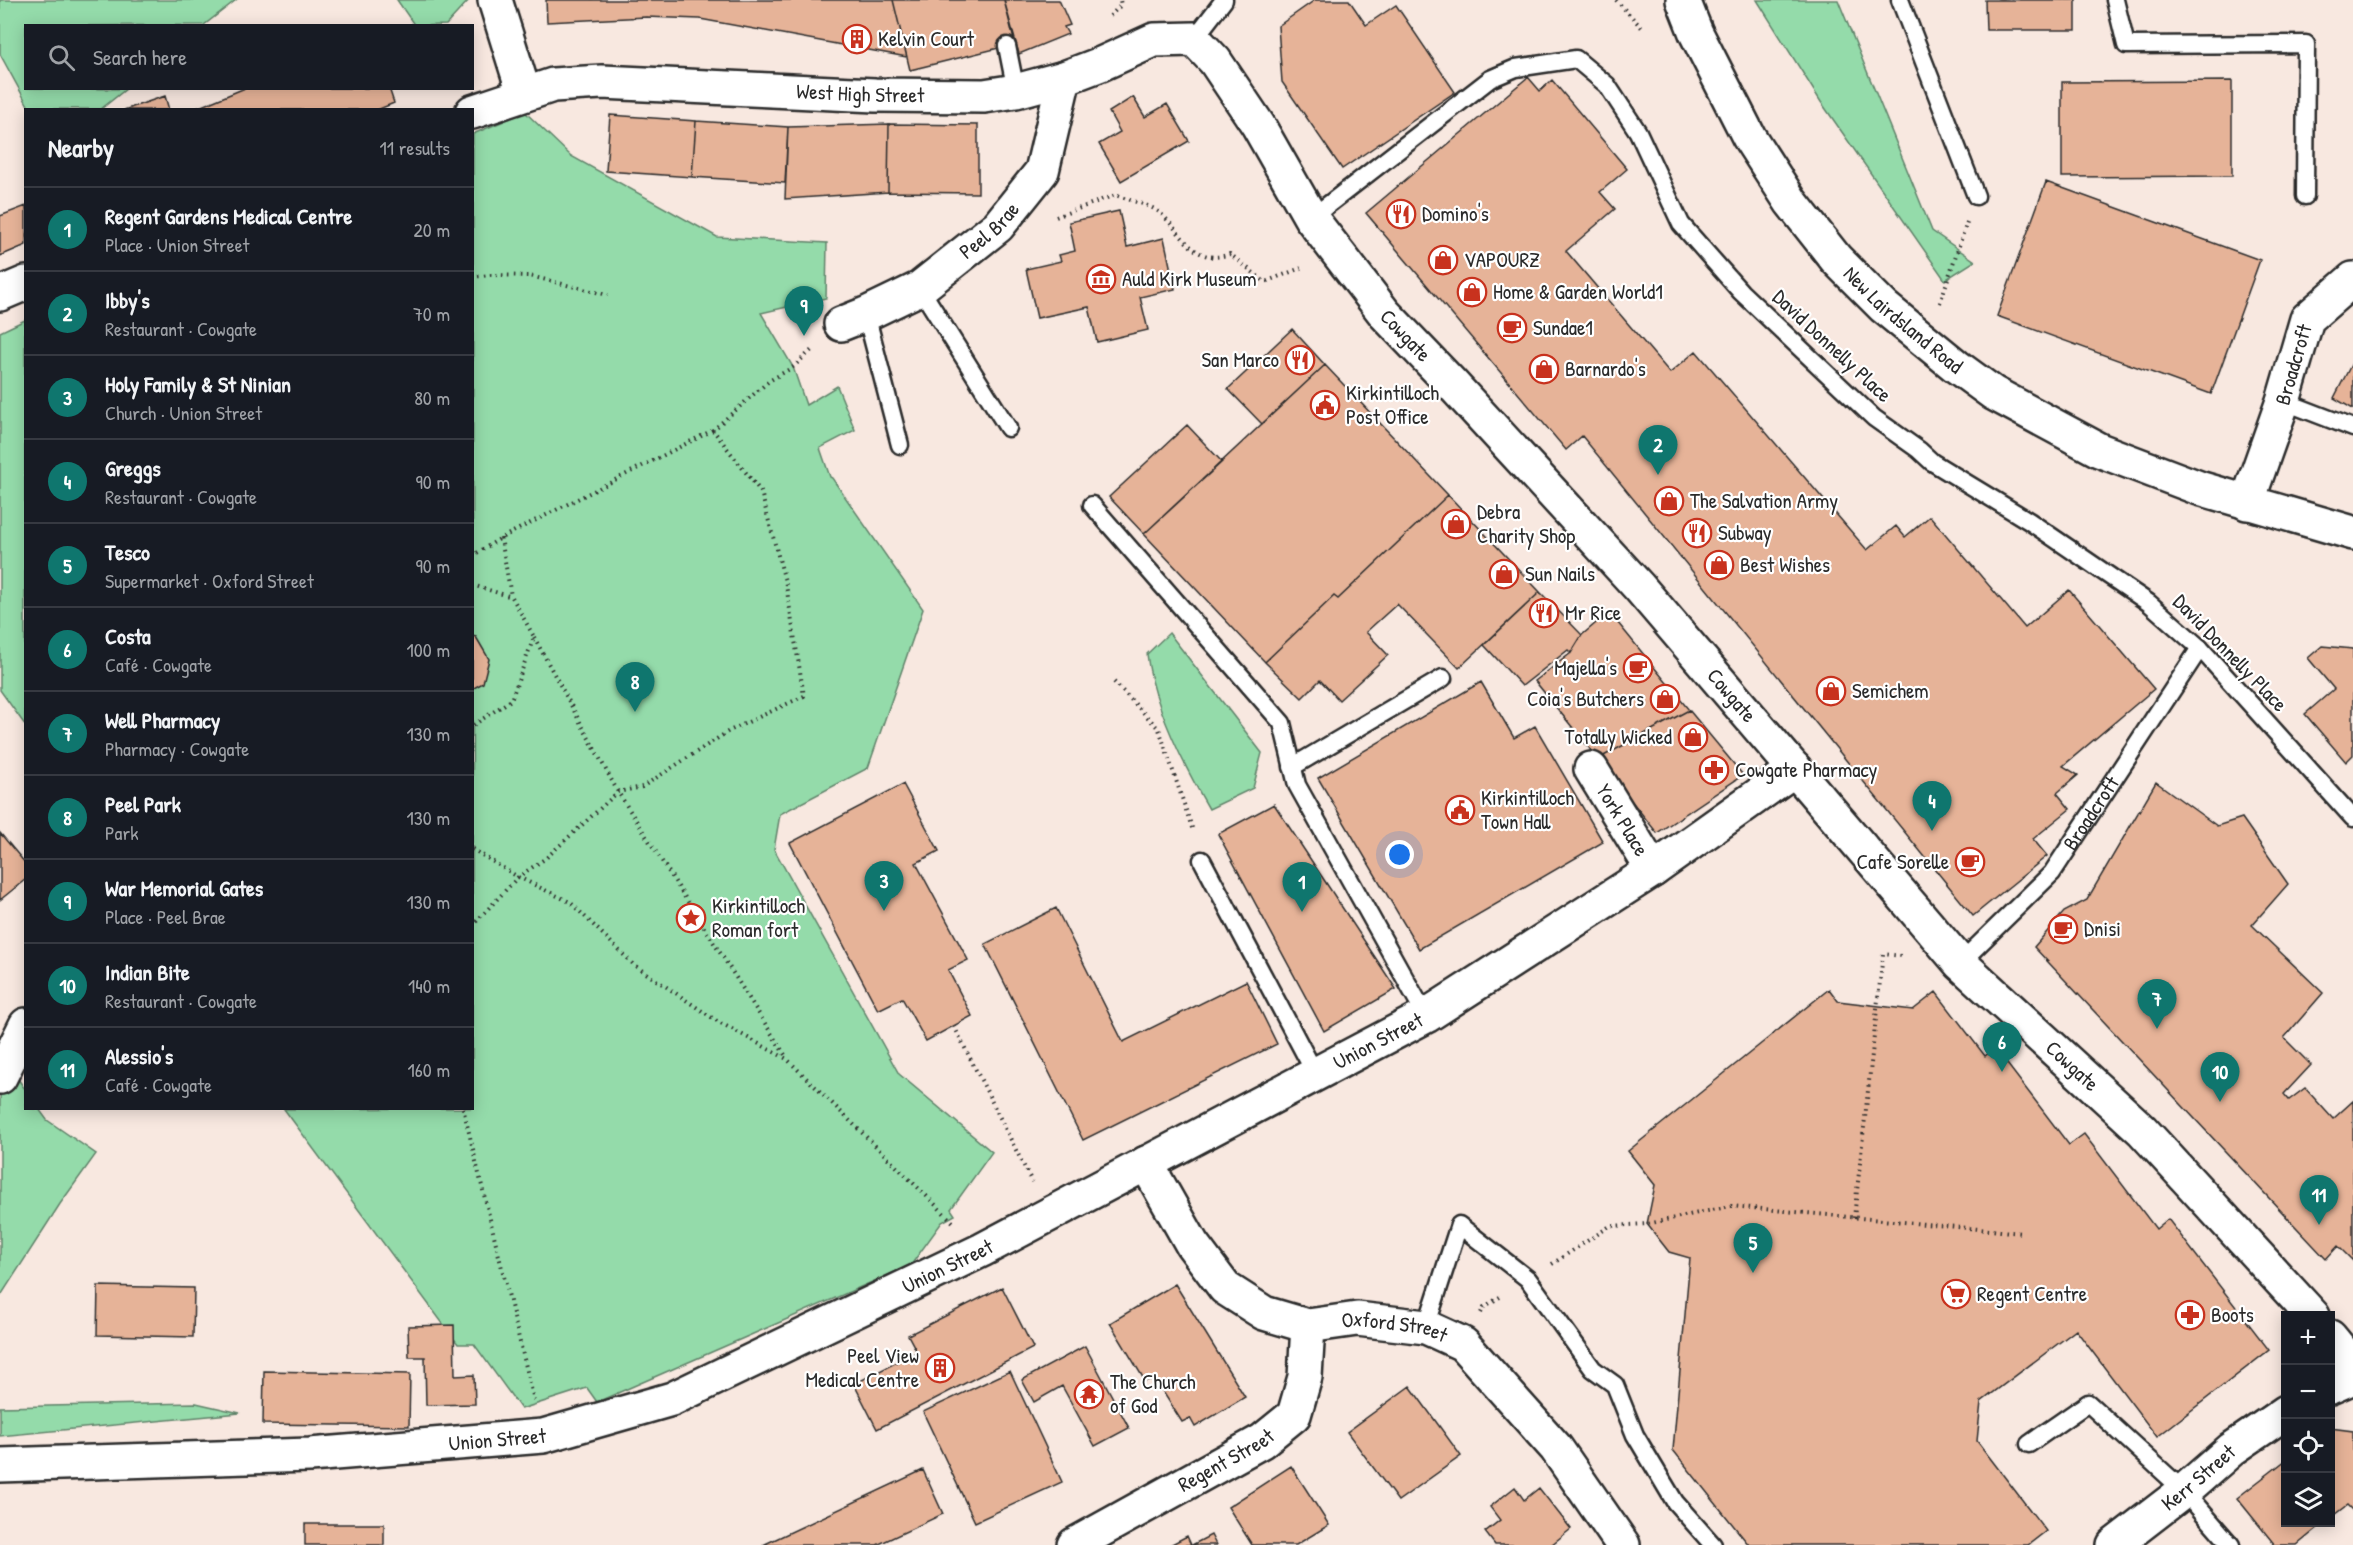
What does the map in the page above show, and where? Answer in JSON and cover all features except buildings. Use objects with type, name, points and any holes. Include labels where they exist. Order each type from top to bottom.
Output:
[{"type":"street","points":[[495,0],[524,93]]},
{"type":"street","name":"New Lairdsland Road","points":[[1683,0],[1696,33],[1749,137],[1791,202],[1836,259],[1884,307],[1992,393],[2099,450],[2148,470],[2247,503],[2353,533]]},
{"type":"street","name":"West High Street","points":[[474,111],[553,85],[602,82],[875,95],[984,96],[1016,91],[1064,78],[1154,40],[1194,39]]},
{"type":"street","name":"Cowgate","points":[[1194,39],[1215,61],[1258,125],[1311,218],[1384,314],[1452,384],[1639,587],[1960,963],[2142,1130],[2308,1311]]},
{"type":"street","name":"Peel Brae","points":[[854,319],[920,288],[998,226],[1042,171],[1064,78]]},
{"type":"street","name":"Broadcroft","points":[[2247,503],[2283,400],[2307,319],[2353,279]]},
{"type":"street","points":[[0,294],[24,284]]},
{"type":"street","name":"York Place","points":[[1592,769],[1653,870]]},
{"type":"street","name":"Union Street","points":[[0,1465],[310,1455],[543,1436],[672,1399],[982,1250],[1426,1016],[1653,870],[1794,769]]},
{"type":"street","points":[[0,1077],[24,1029]]},
{"type":"street","name":"Oxford Street","points":[[1146,1163],[1192,1244],[1225,1288],[1264,1313],[1308,1326],[1357,1320],[1426,1327],[1463,1344],[1556,1448],[1616,1542]]},
{"type":"street","name":"Regent Street","points":[[1074,1545],[1263,1441],[1294,1415],[1305,1377],[1308,1326]]},
{"type":"street","points":[[2335,1342],[2353,1365]]},
{"type":"street","points":[[2335,1385],[2353,1377]]},
{"type":"street","name":"Kerr Street","points":[[2114,1545],[2184,1491],[2232,1449],[2281,1415]]},
{"type":"lane","points":[[1194,39],[1224,0]]},
{"type":"lane","points":[[1900,0],[1976,196]]},
{"type":"lane","points":[[2115,0],[2126,45],[2306,44],[2305,196]]},
{"type":"lane","points":[[1007,46],[1016,91]]},
{"type":"lane","name":"David Donnelly Place","points":[[1311,218],[1490,79],[1516,68],[1576,59],[1607,85],[1638,132],[1681,224],[1749,300],[1874,418],[1932,462],[2029,521],[2150,603],[2200,648],[2353,818]]},
{"type":"lane","points":[[920,288],[1008,428]]},
{"type":"lane","points":[[854,319],[900,445]]},
{"type":"lane","points":[[2283,400],[2353,428]]},
{"type":"lane","points":[[1092,505],[1282,723],[1297,785],[1426,1016]]},
{"type":"lane","name":"Broadcroft","points":[[1960,963],[2052,873],[2200,648]]},
{"type":"lane","points":[[1292,767],[1443,678]]},
{"type":"lane","points":[[1202,860],[1316,1075]]},
{"type":"lane","points":[[1426,1327],[1459,1225],[1528,1280],[1593,1369],[1615,1385],[1635,1436],[1675,1502],[1713,1545]]},
{"type":"lane","points":[[2029,1444],[2088,1403],[2184,1491],[2231,1545]]},
{"type":"path","points":[[1616,0],[1643,29]]},
{"type":"path","points":[[1048,220],[1115,195],[1158,211],[1195,251],[1218,258],[1230,254],[1265,282],[1283,273]]},
{"type":"path","points":[[1927,341],[1976,196]]},
{"type":"path","points":[[474,277],[530,276],[608,295]]},
{"type":"path","points":[[474,555],[501,538],[713,430],[769,381],[793,367],[854,319]]},
{"type":"path","points":[[474,924],[519,877],[546,858],[618,792],[642,787],[729,730],[804,696],[786,585],[761,492],[713,430]]},
{"type":"path","points":[[501,538],[512,597],[618,792],[787,1059],[982,1250]]},
{"type":"path","points":[[474,586],[512,597]]},
{"type":"path","points":[[474,725],[511,700],[534,637]]},
{"type":"path","points":[[1114,682],[1159,729],[1202,860]]},
{"type":"path","points":[[474,850],[519,877],[570,903],[634,965],[717,1021],[787,1059]]},
{"type":"path","points":[[1854,1218],[1883,954]]},
{"type":"path","points":[[954,1026],[1049,1215]]},
{"type":"path","points":[[463,1110],[543,1436]]},
{"type":"path","points":[[1647,1224],[1731,1206],[2022,1233]]},
{"type":"green space","points":[[0,0],[236,0],[205,24],[24,24],[24,90],[125,90],[102,108],[29,108],[0,54]]},
{"type":"green space","points":[[397,0],[469,0],[447,24],[414,24]]},
{"type":"green space","points":[[1757,0],[1838,0],[1932,231],[1975,261],[1945,280],[1821,102]]},
{"type":"green space","points":[[525,112],[571,156],[717,237],[827,243],[826,298],[761,313],[793,367],[806,405],[837,386],[855,430],[820,448],[830,477],[923,609],[868,768],[780,814],[774,849],[899,1074],[992,1152],[951,1209],[955,1215],[942,1222],[911,1265],[597,1402],[587,1388],[521,1409],[474,1344],[458,1344],[285,1110],[474,1110],[474,134]]},
{"type":"green space","points":[[24,320],[24,724],[0,690],[0,332]]},
{"type":"green space","points":[[1169,633],[1262,753],[1253,788],[1209,809],[1170,734],[1150,673],[1147,654]]},
{"type":"green space","points":[[0,1053],[24,1088],[24,1110],[40,1110],[47,1120],[96,1154],[60,1204],[0,1297]]},
{"type":"green space","points":[[196,1403],[240,1413],[0,1436],[0,1407]]},
{"type":"place","name":"Kelvin Court","points":[[857,39]]},
{"type":"place","name":"Domino's","points":[[1401,214]]},
{"type":"place","name":"VAPOURZ","points":[[1443,260]]},
{"type":"place","name":"Auld Kirk Museum","points":[[1101,279]]},
{"type":"place","name":"Home & Garden World1","points":[[1472,292]]},
{"type":"place","name":"Sundae1","points":[[1512,328]]},
{"type":"place","name":"War Memorial Gates","points":[[804,336]]},
{"type":"place","name":"San Marco","points":[[1300,360]]},
{"type":"place","name":"Barnardo's","points":[[1544,369]]},
{"type":"place","name":"Kirkintilloch Post Office","points":[[1325,405]]},
{"type":"place","name":"Ibby's","points":[[1658,475]]},
{"type":"place","name":"The Salvation Army","points":[[1669,501]]},
{"type":"place","name":"Debra Charity Shop","points":[[1456,524]]},
{"type":"place","name":"Subway","points":[[1697,533]]},
{"type":"place","name":"Best Wishes","points":[[1719,565]]},
{"type":"place","name":"Sun Nails","points":[[1504,574]]},
{"type":"place","name":"Mr Rice","points":[[1544,613]]},
{"type":"place","name":"Majella's","points":[[1638,668]]},
{"type":"place","name":"Semichem","points":[[1831,691]]},
{"type":"place","name":"Coia's Butchers","points":[[1665,699]]},
{"type":"place","name":"Peel Park","points":[[635,712]]},
{"type":"place","name":"Totally Wicked","points":[[1693,737]]},
{"type":"place","name":"Cowgate Pharmacy","points":[[1714,770]]},
{"type":"place","name":"Kirkintilloch Town Hall","points":[[1460,810]]},
{"type":"place","name":"Greggs","points":[[1932,831]]},
{"type":"place","name":"Cafe Sorelle","points":[[1970,862]]},
{"type":"place","name":"Holy Family & St Ninian","points":[[884,911]]},
{"type":"place","name":"Regent Gardens Medical Centre","points":[[1302,912]]},
{"type":"place","name":"Kirkintilloch Roman fort","points":[[691,918]]},
{"type":"place","name":"Dnisi","points":[[2063,929]]},
{"type":"place","name":"Well Pharmacy","points":[[2157,1029]]},
{"type":"place","name":"Costa","points":[[2002,1072]]},
{"type":"place","name":"Indian Bite","points":[[2220,1102]]},
{"type":"place","name":"Alessio's","points":[[2319,1225]]},
{"type":"place","name":"Tesco","points":[[1753,1273]]},
{"type":"place","name":"Regent Centre","points":[[1956,1294]]},
{"type":"place","name":"Boots","points":[[2190,1315]]},
{"type":"place","name":"Peel View Medical Centre","points":[[940,1368]]},
{"type":"place","name":"The Church of God","points":[[1089,1394]]}]
